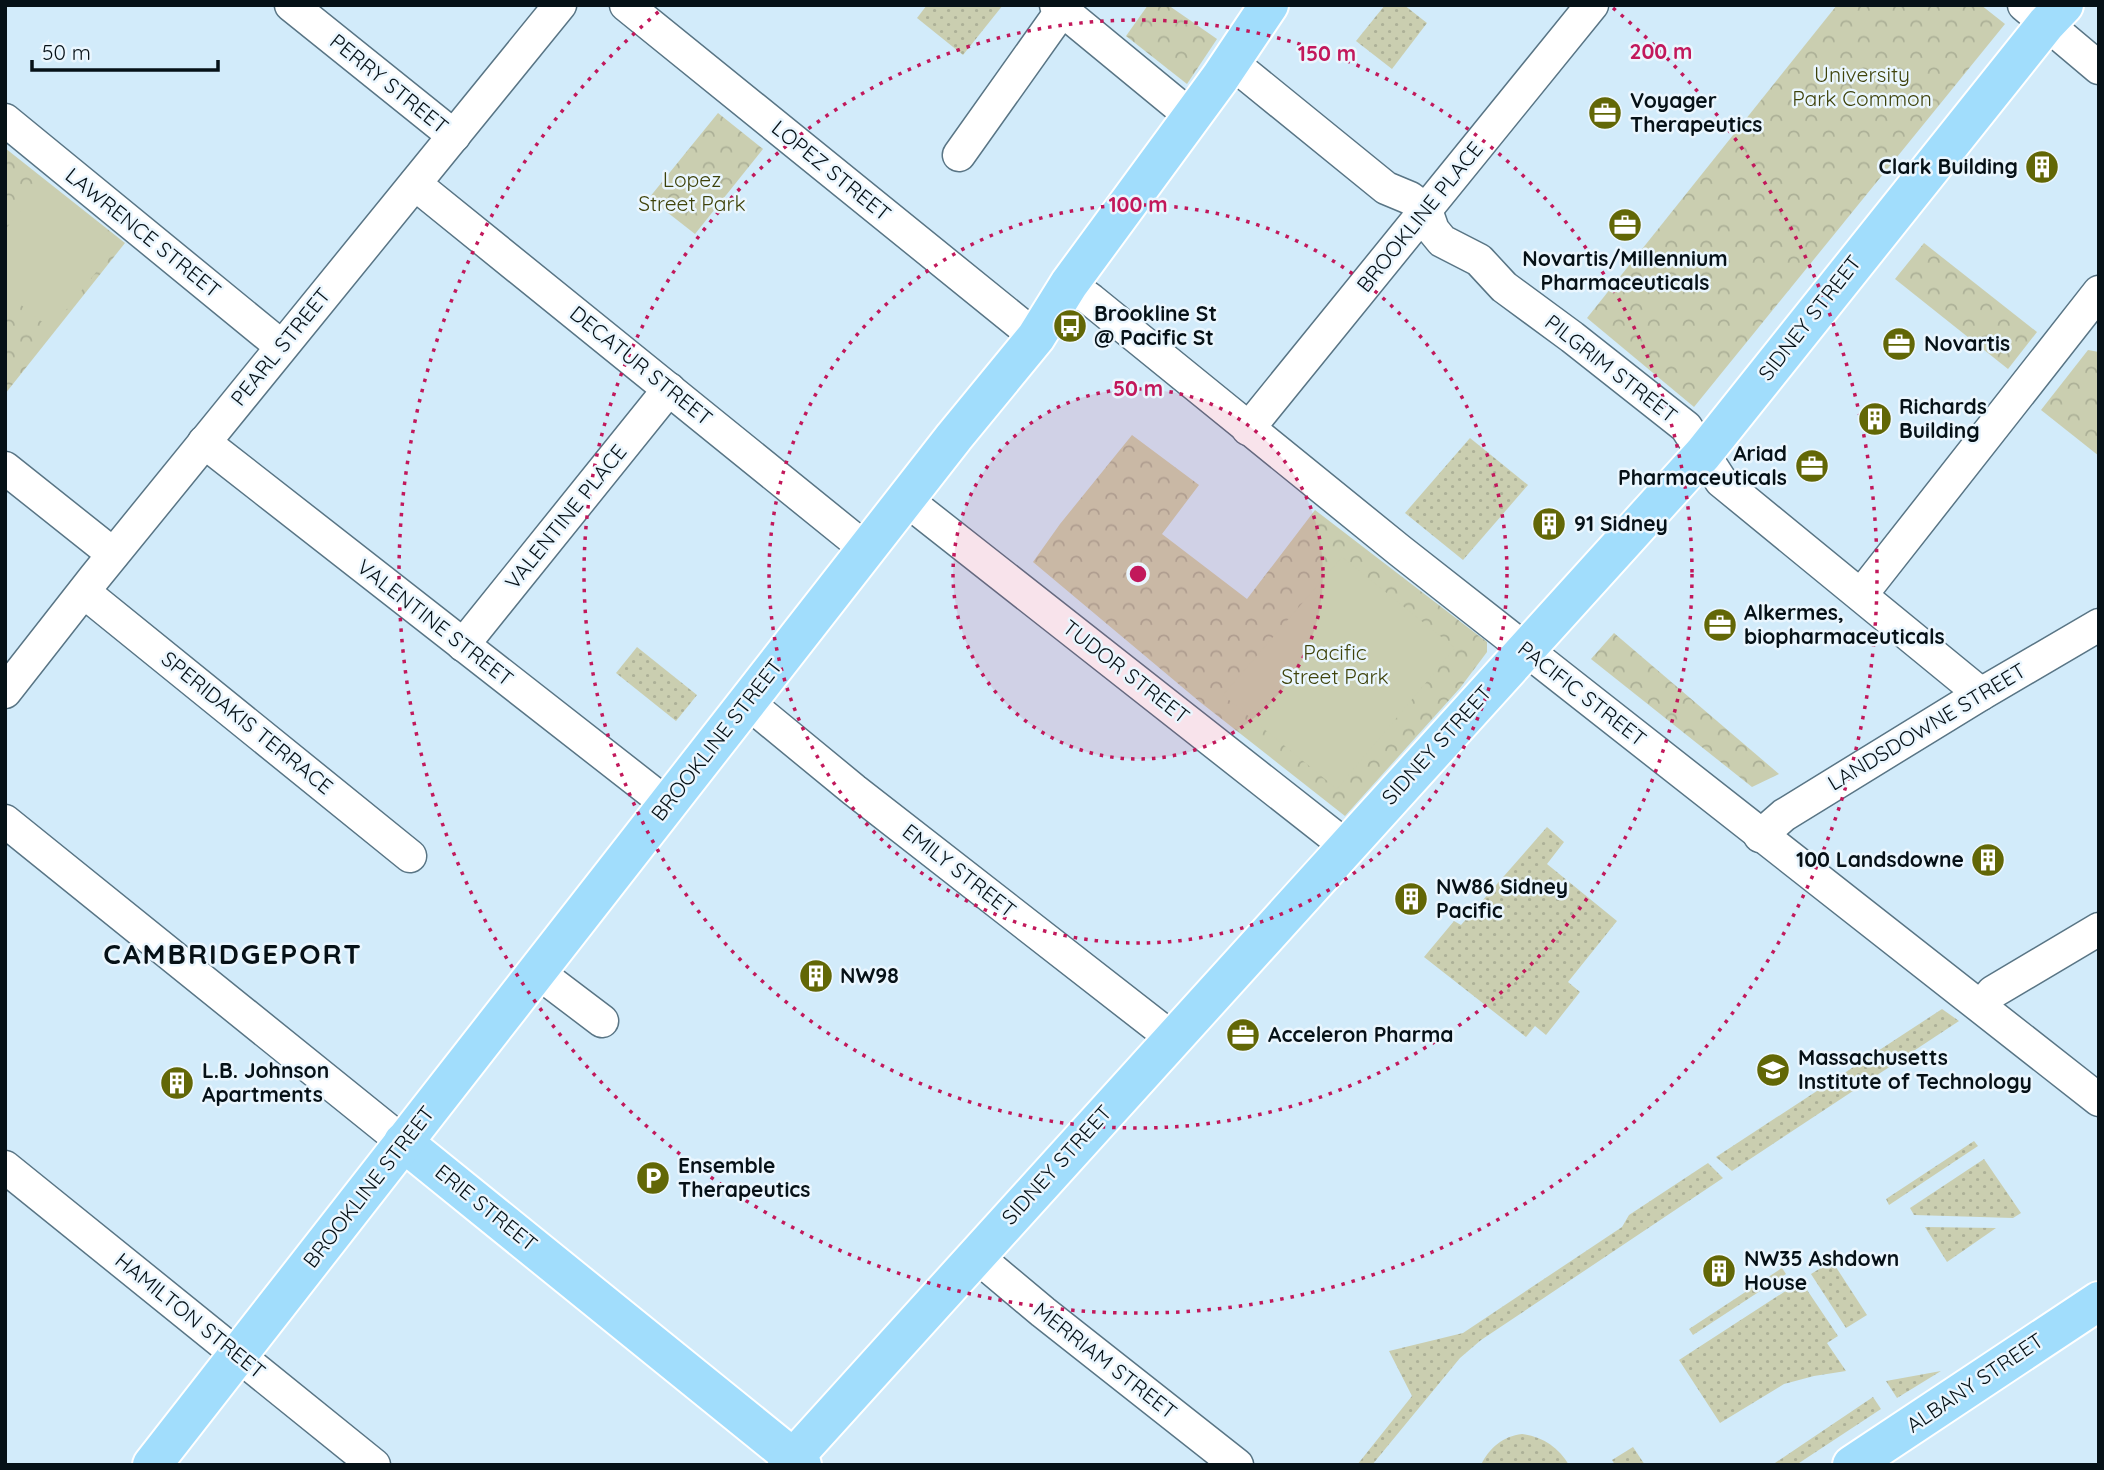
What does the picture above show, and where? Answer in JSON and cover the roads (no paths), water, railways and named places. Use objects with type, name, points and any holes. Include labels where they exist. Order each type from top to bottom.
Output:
[{"type":"main road","name":"BROOKLINE STREET","points":[[152,1465],[905,499],[1036,337],[1069,284],[1192,117],[1269,5]]},
{"type":"main road","name":"SIDNEY STREET","points":[[794,1462],[975,1255],[1703,453],[2044,11]]},
{"type":"main road","name":"ERIE STREET","points":[[403,1142],[794,1462]]},
{"type":"main road","name":"ALBANY STREET","points":[[1852,1465],[2099,1301]]},
{"type":"street","name":"PERRY STREET","points":[[291,5],[454,136]]},
{"type":"street","name":"PEARL STREET","points":[[5,692],[281,346],[560,5]]},
{"type":"street","name":"LOPEZ STREET","points":[[626,5],[1036,337]]},
{"type":"street","name":"BROOKLINE PLACE","points":[[1248,429],[1592,5]]},
{"type":"street","points":[[959,155],[1059,8],[1192,117]]},
{"type":"street","points":[[2044,11],[2099,68]]},
{"type":"street","points":[[1231,62],[1386,188],[1410,198],[1426,210]]},
{"type":"street","name":"LAWRENCE STREET","points":[[5,120],[281,346]]},
{"type":"street","name":"DECATUR STREET","points":[[415,184],[866,549]]},
{"type":"street","name":"PILGRIM STREET","points":[[1426,210],[1433,230],[1442,240],[1479,260],[1504,287],[1686,427],[1721,481],[1981,694]]},
{"type":"street","name":"PACIFIC STREET","points":[[1069,284],[1760,836],[2099,1100]]},
{"type":"street","points":[[1861,595],[2099,292]]},
{"type":"street","name":"VALENTINE PLACE","points":[[463,645],[669,389]]},
{"type":"street","name":"VALENTINE STREET","points":[[204,442],[667,804]]},
{"type":"street","points":[[5,468],[113,554]]},
{"type":"street","name":"TUDOR STREET","points":[[905,499],[1346,846]]},
{"type":"street","name":"SPERIDAKIS TERRACE","points":[[84,592],[410,856]]},
{"type":"street","name":"LANDSDOWNE STREET","points":[[1760,836],[1783,815],[2099,625]]},
{"type":"street","name":"EMILY STREET","points":[[747,702],[854,790],[1172,1038]]},
{"type":"street","name":"ERIE STREET","points":[[5,821],[403,1142]]},
{"type":"street","points":[[1981,1006],[1993,992],[2099,929]]},
{"type":"street","points":[[536,971],[602,1021]]},
{"type":"street","name":"HAMILTON STREET","points":[[5,1167],[374,1465]]},
{"type":"street","name":"MERRIAM STREET","points":[[975,1255],[1237,1465]]},
{"type":"place","name":"Voyager Therapeutics","points":[[1605,113]]},
{"type":"place","name":"Clark Building","points":[[2042,167]]},
{"type":"place","name":"Novartis/Millennium Pharmaceuticals","points":[[1625,225]]},
{"type":"place","name":"Brookline St @ Pacific St","points":[[1070,326]]},
{"type":"place","name":"Novartis","points":[[1899,344]]},
{"type":"place","name":"Richards Building","points":[[1875,419]]},
{"type":"place","name":"Ariad Pharmaceuticals","points":[[1812,466]]},
{"type":"place","name":"91 Sidney","points":[[1549,524]]},
{"type":"place","name":"Alkermes, biopharmaceuticals","points":[[1720,625]]},
{"type":"place","name":"100 Landsdowne","points":[[1988,860]]},
{"type":"place","name":"NW86 Sidney Pacific","points":[[1411,899]]},
{"type":"place","name":"NW98","points":[[816,976]]},
{"type":"place","name":"Acceleron Pharma","points":[[1243,1035]]},
{"type":"place","name":"Massachusetts Institute of Technology","points":[[1773,1070]]},
{"type":"place","name":"L.B. Johnson Apartments","points":[[177,1083]]},
{"type":"place","name":"Ensemble Therapeutics","points":[[653,1178]]},
{"type":"place","name":"NW35 Ashdown House","points":[[1719,1271]]},
{"type":"district","name":"CAMBRIDGEPORT","points":[[233,954]]},
{"type":"park label","name":"University Park Common","points":[[1862,87]]},
{"type":"park label","name":"Lopez Street Park","points":[[692,192]]},
{"type":"park label","name":"Pacific Street Park","points":[[1335,665]]}]
